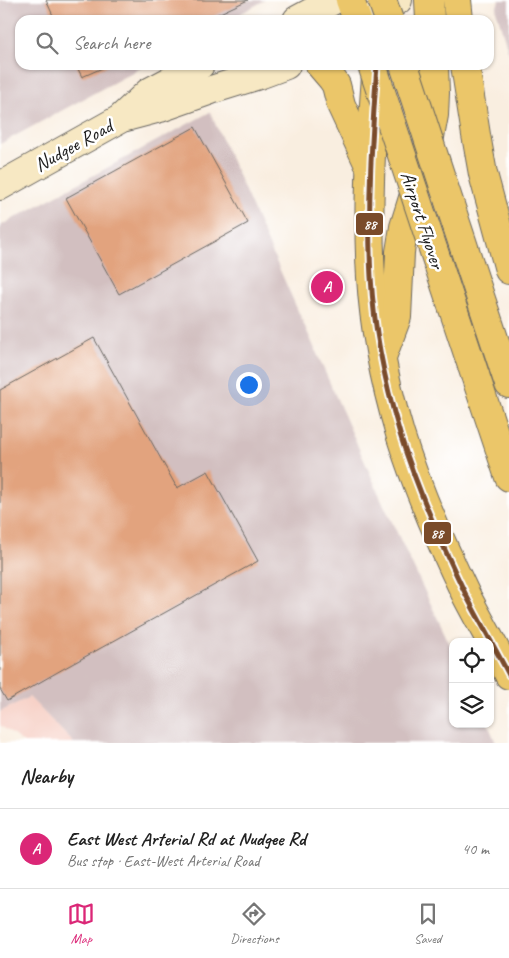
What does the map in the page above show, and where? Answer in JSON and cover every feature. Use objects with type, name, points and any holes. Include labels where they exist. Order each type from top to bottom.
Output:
[{"type":"main road","points":[[306,15],[334,0]]},
{"type":"main road","points":[[350,0],[355,15]]},
{"type":"main road","points":[[429,0],[430,15]]},
{"type":"main road","points":[[457,0],[458,15]]},
{"type":"main road","name":"Nudgee Road","points":[[0,186],[120,119],[149,92],[191,70]]},
{"type":"main road","name":"Nudgee Road","points":[[120,119],[160,108],[272,70]]},
{"type":"main road","points":[[324,70],[336,86],[342,106],[370,169]]},
{"type":"main road","name":"Airport Flyover","points":[[374,70],[509,477]]},
{"type":"main road","points":[[377,70],[370,169],[371,278],[377,330],[391,402],[400,435],[431,516],[467,596],[509,675]]},
{"type":"main road","name":"Airport Flyover","points":[[406,70],[506,375]]},
{"type":"main road","points":[[382,358],[398,317],[398,275],[404,226],[427,153],[434,115],[434,70]]},
{"type":"main road","points":[[466,70],[483,174],[509,270]]},
{"type":"shaded area","points":[[0,0],[265,0],[238,15],[15,15],[15,70],[137,70],[0,144]]},
{"type":"shaded area","points":[[499,0],[509,0],[509,54],[496,10]]},
{"type":"shaded area","points":[[210,112],[383,503],[449,643],[449,728],[490,728],[496,743],[74,743],[29,697],[0,712],[0,226]]},
{"type":"shaded area","points":[[29,697],[74,743],[24,743],[0,725],[0,712]]},
{"type":"building","points":[[46,0],[248,0],[216,15],[53,15]]},
{"type":"building","points":[[78,70],[98,70],[82,77]]},
{"type":"building","points":[[195,127],[248,223],[119,294],[66,198]]},
{"type":"building","points":[[94,338],[177,488],[208,471],[258,561],[7,701],[0,689],[0,390]]},
{"type":"transit line","name":"88","points":[[377,70],[371,171],[370,251],[375,317],[385,376],[400,434],[430,516],[466,595],[509,675]]},
{"type":"place","name":"East West Arterial Rd at Nudgee Rd","points":[[327,287]]}]
